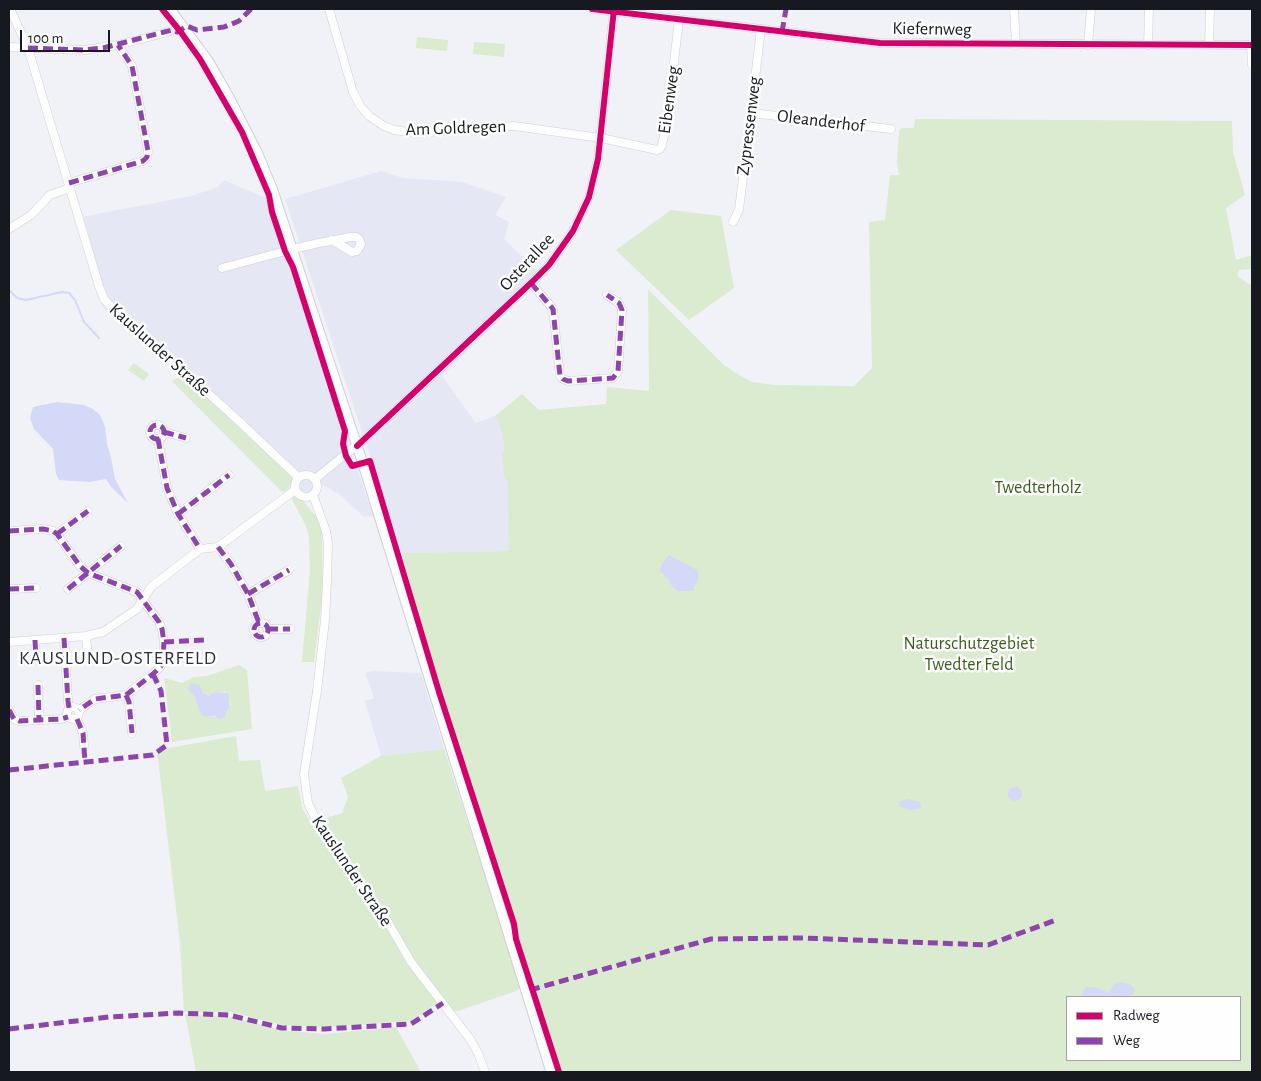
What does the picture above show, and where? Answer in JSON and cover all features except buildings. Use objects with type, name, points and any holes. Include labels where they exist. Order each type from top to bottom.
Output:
[{"type":"main road","points":[[170,9],[209,62],[245,127],[272,188],[357,446],[551,1072]]},
{"type":"street","name":"Kauslunder Straße","points":[[10,9],[28,48],[104,298],[114,310],[298,477]]},
{"type":"street","name":"Am Goldregen","points":[[329,9],[352,92],[361,107],[384,126],[394,130],[415,133],[514,126],[601,138]]},
{"type":"street","name":"Kiefernweg","points":[[592,9],[614,10],[880,43],[1251,45]]},
{"type":"street","points":[[1014,9],[1016,45]]},
{"type":"street","points":[[1088,45],[1091,9]]},
{"type":"street","points":[[1148,45],[1149,9]]},
{"type":"street","points":[[1209,45],[1210,9]]},
{"type":"street","name":"Osterallee","points":[[315,479],[357,446],[531,283],[549,265],[573,231],[582,214],[594,178],[601,138],[614,10]]},
{"type":"street","name":"Eibenweg","points":[[601,138],[657,150],[660,149],[666,122],[679,19]]},
{"type":"street","name":"Zypressenweg","points":[[733,222],[739,210],[761,29]]},
{"type":"street","points":[[9,47],[84,50],[118,45],[168,32]]},
{"type":"street","points":[[9,230],[31,214],[50,195],[70,186],[143,161],[147,157],[148,151],[132,66],[118,45]]},
{"type":"street","points":[[1251,45],[1252,65]]},
{"type":"street","name":"Oleanderhof","points":[[750,113],[891,129]]},
{"type":"street","points":[[222,268],[332,240]]},
{"type":"street","points":[[531,283],[553,309],[560,376],[568,381],[613,378],[618,371],[622,310],[619,303],[607,295]]},
{"type":"street","points":[[158,439],[152,437],[150,432],[153,426],[160,426],[164,432],[186,438]]},
{"type":"street","points":[[158,439],[162,437],[164,432]]},
{"type":"street","points":[[158,439],[167,488],[178,514],[200,549]]},
{"type":"street","points":[[305,474],[315,479],[317,486],[312,495],[302,497],[295,490],[294,483],[298,477],[305,474]]},
{"type":"street","points":[[178,514],[229,475]]},
{"type":"street","points":[[9,642],[86,636],[104,632],[137,609],[151,587],[200,549],[218,547],[295,490]]},
{"type":"street","name":"Kauslunder Straße","points":[[312,495],[326,531],[328,544],[325,620],[317,691],[304,774],[305,791],[312,815],[385,917],[411,962],[470,1038],[485,1072]]},
{"type":"street","points":[[57,534],[88,511]]},
{"type":"street","points":[[9,531],[43,529],[57,534],[80,566],[88,573],[137,592],[162,628],[164,642],[163,659],[161,666],[153,674],[126,695],[95,699],[79,710]]},
{"type":"street","points":[[68,588],[121,546]]},
{"type":"street","points":[[218,547],[231,564],[248,594],[259,623]]},
{"type":"street","points":[[248,594],[289,570]]},
{"type":"street","points":[[9,589],[36,588]]},
{"type":"street","points":[[259,623],[265,624],[268,629]]},
{"type":"street","points":[[259,623],[254,628],[257,635],[264,636],[268,629]]},
{"type":"street","points":[[268,629],[290,629]]},
{"type":"street","points":[[86,636],[88,658]]},
{"type":"street","points":[[64,638],[70,708],[67,713],[68,717]]},
{"type":"street","points":[[35,640],[36,660]]},
{"type":"street","points":[[38,685],[39,720]]},
{"type":"street","points":[[126,695],[129,702],[132,732]]},
{"type":"street","points":[[70,708],[73,707],[79,710]]},
{"type":"street","points":[[9,710],[14,718],[19,721],[68,717],[70,719],[77,719]]},
{"type":"street","points":[[79,710],[77,719],[83,733],[84,746]]},
{"type":"shaded area","points":[[381,171],[403,178],[462,182],[506,197],[495,215],[509,222],[504,239],[543,277],[442,376],[476,423],[495,416],[504,426],[514,551],[402,553],[285,199]]},
{"type":"shaded area","points":[[224,180],[266,198],[286,262],[291,269],[351,461],[357,468],[373,516],[364,517],[339,494],[321,484],[317,496],[303,501],[290,496],[285,491],[293,483],[227,415],[102,306],[76,218],[191,196],[218,187]]},
{"type":"shaded area","points":[[372,671],[421,673],[444,749],[381,756],[365,701],[374,698],[365,673]]},
{"type":"green space","points":[[417,37],[448,40],[447,51],[416,48]]},
{"type":"green space","points":[[474,42],[505,44],[504,57],[473,54]]},
{"type":"green space","name":"Naturschutzgebiet Twedter Feld","points":[[915,119],[1232,121],[1233,152],[1245,195],[1226,208],[1236,260],[1252,255],[1252,269],[1239,270],[1237,276],[1252,286],[1252,1072],[561,1072],[422,631],[402,553],[509,551],[508,484],[504,476],[502,456],[505,447],[499,421],[495,416],[522,394],[539,410],[606,404],[607,387],[649,391],[648,289],[724,365],[752,382],[774,385],[854,386],[872,368],[869,222],[885,220],[890,175],[899,175],[897,163],[899,131],[902,128],[914,128]]},
{"type":"green space","points":[[671,210],[721,216],[734,288],[689,320],[616,250]]},
{"type":"green space","points":[[134,363],[149,374],[144,381],[128,370]]},
{"type":"green space","points":[[182,376],[227,415],[291,476],[293,483],[285,491],[282,492],[172,381]]},
{"type":"green space","points":[[290,496],[303,501],[318,519],[322,531],[323,591],[314,662],[302,662],[310,570],[309,536]]},
{"type":"green space","points":[[239,665],[247,670],[252,729],[172,742],[164,678],[182,683],[193,677],[207,676]],"holes":[[[192,692],[202,692],[210,696],[214,692],[226,692],[231,705],[225,714],[206,717]]]},
{"type":"green space","points":[[236,736],[239,761],[260,760],[265,791],[298,786],[303,810],[312,824],[362,890],[383,920],[409,965],[438,1002],[411,1021],[325,1027],[282,1025],[231,1012],[184,1012],[180,942],[157,750]]},
{"type":"green space","points":[[444,749],[520,984],[520,988],[516,991],[458,1011],[453,1011],[415,962],[393,924],[320,820],[342,813],[348,797],[341,778],[381,756]]},
{"type":"green space","points":[[185,1014],[231,1017],[281,1030],[325,1034],[396,1027],[421,1072],[196,1072]]},
{"type":"water","points":[[57,402],[84,405],[100,415],[105,427],[115,479],[128,503],[112,488],[106,479],[90,482],[59,480],[56,474],[53,449],[34,429],[30,418],[33,407]]},
{"type":"water","points":[[669,555],[697,570],[699,576],[693,591],[678,591],[660,571],[662,564]]},
{"type":"water","points":[[191,683],[199,685],[202,692],[209,696],[214,692],[228,693],[230,707],[225,717],[220,719],[215,716],[206,717],[201,714],[195,697],[188,689]]},
{"type":"water","points":[[1012,787],[1018,787],[1022,794],[1018,801],[1012,801],[1008,797],[1008,791]]},
{"type":"water","points":[[908,799],[920,802],[921,807],[909,810],[899,806],[901,801]]},
{"type":"water","points":[[1119,982],[1130,984],[1135,991],[1132,995],[1128,996],[1082,996],[1084,989],[1087,987],[1098,988],[1109,993],[1113,985]]},
{"type":"waterway","points":[[9,290],[17,298],[26,300],[62,292],[69,293],[75,300],[84,322],[99,338]]},
{"type":"marked path","points":[[28,48],[84,50],[103,48],[172,30],[177,32],[187,26],[197,30],[224,27],[239,21],[251,9]]},
{"type":"marked path","points":[[782,32],[786,9]]},
{"type":"marked path","points":[[69,183],[143,161],[147,157],[148,151],[132,66],[118,45]]},
{"type":"marked path","points":[[531,283],[553,309],[560,376],[568,381],[613,378],[618,371],[622,310],[619,303],[607,295]]},
{"type":"marked path","points":[[154,425],[160,425],[164,432],[160,439],[154,439],[150,435],[150,429],[154,425]]},
{"type":"marked path","points":[[164,432],[186,438]]},
{"type":"marked path","points":[[158,439],[167,488],[178,514],[200,549]]},
{"type":"marked path","points":[[178,514],[229,475]]},
{"type":"marked path","points":[[57,534],[88,511]]},
{"type":"marked path","points":[[9,531],[43,529],[53,531],[80,566],[88,573],[137,592],[162,629],[164,642],[163,659],[161,666],[153,674],[126,695],[95,699],[79,710]]},
{"type":"marked path","points":[[68,589],[121,546]]},
{"type":"marked path","points":[[218,547],[231,564],[248,594],[259,623]]},
{"type":"marked path","points":[[248,594],[289,570]]},
{"type":"marked path","points":[[9,589],[36,588]]},
{"type":"marked path","points":[[261,623],[266,625],[268,630],[266,635],[261,637],[256,635],[254,630],[256,625],[261,623]]},
{"type":"marked path","points":[[268,629],[290,629]]},
{"type":"marked path","points":[[64,638],[69,708]]},
{"type":"marked path","points":[[35,640],[36,660]]},
{"type":"marked path","points":[[164,642],[204,640]]},
{"type":"marked path","points":[[9,770],[153,755],[167,745],[161,691],[153,674]]},
{"type":"marked path","points":[[38,685],[39,720]]},
{"type":"marked path","points":[[126,695],[129,702],[132,733]]},
{"type":"marked path","points":[[9,710],[14,719],[19,721],[68,717]]},
{"type":"marked path","points":[[77,719],[83,733],[85,762]]},
{"type":"marked path","points":[[530,990],[711,939],[803,938],[988,945],[1056,920]]},
{"type":"marked path","points":[[9,1029],[109,1017],[178,1013],[229,1015],[282,1028],[324,1029],[411,1024],[443,1003]]},
{"type":"cycle path","points":[[162,9],[200,59],[242,132],[269,195],[272,212],[285,251],[293,267],[345,431],[343,444],[346,456],[352,466],[370,461],[439,692],[514,924],[516,939],[559,1072]]},
{"type":"cycle path","points":[[592,9],[880,43],[1252,45]]},
{"type":"cycle path","points":[[357,446],[533,281],[549,265],[573,231],[589,197],[598,159],[614,9]]},
{"type":"district","name":"KAUSLUND-OSTERFELD","points":[[118,658]]},
{"type":"park label","name":"Twedterholz","points":[[1038,488]]}]
